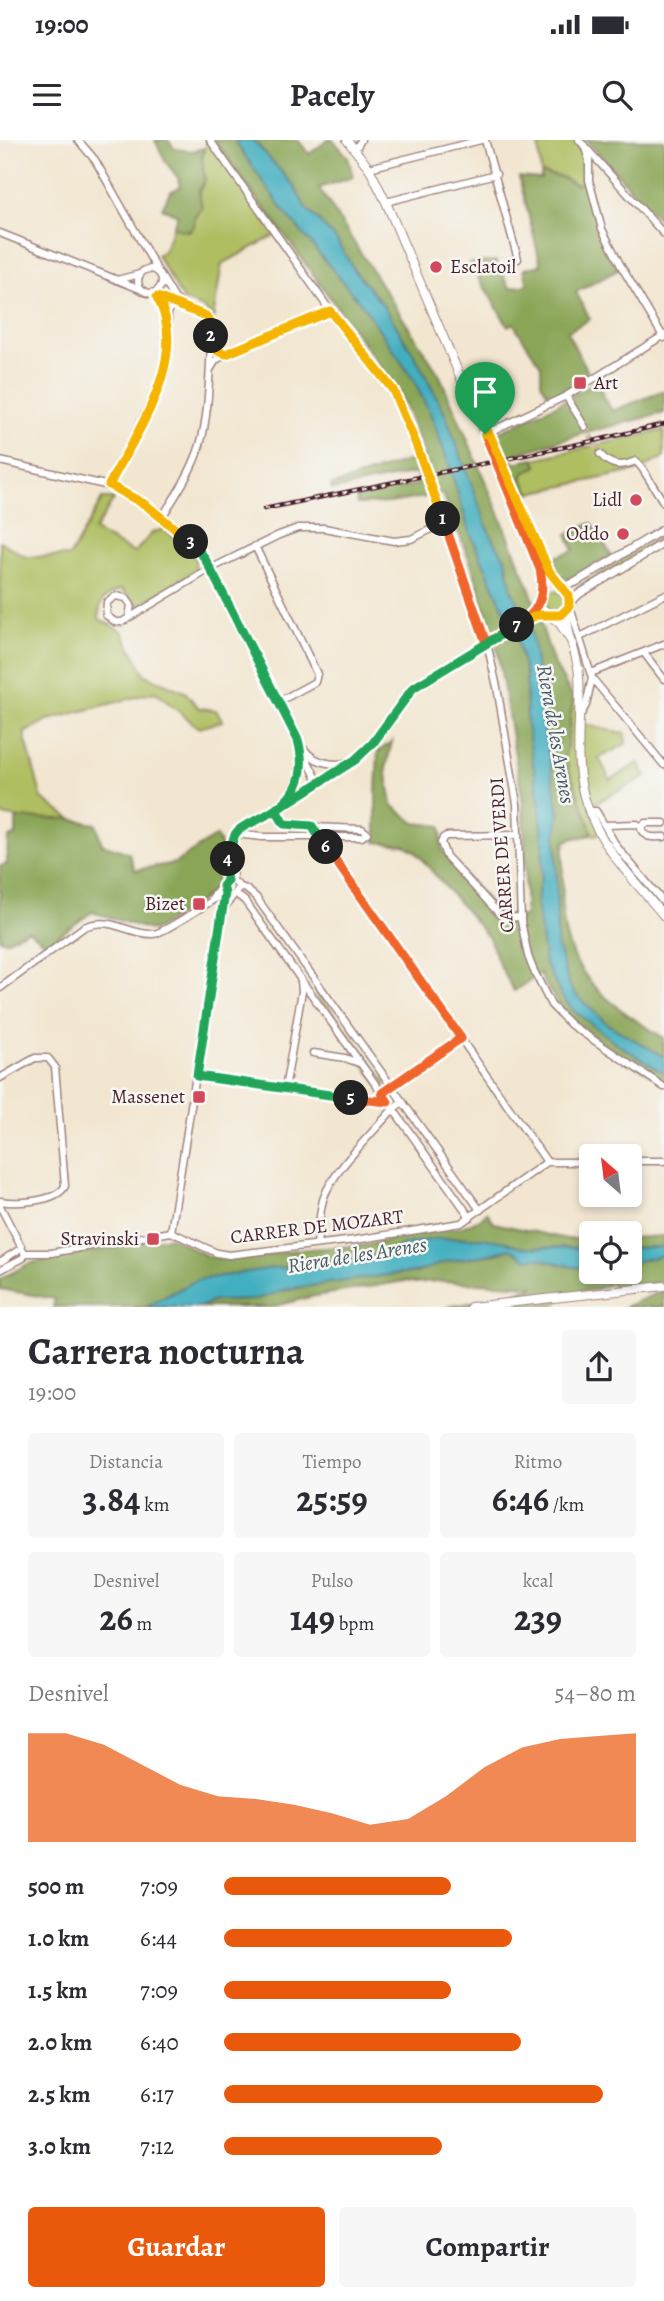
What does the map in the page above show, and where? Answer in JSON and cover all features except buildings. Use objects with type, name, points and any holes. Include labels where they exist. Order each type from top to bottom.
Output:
[{"type":"main road","points":[[346,140],[369,168],[386,201],[487,433],[535,553],[541,576],[542,610],[562,627],[573,644]]},
{"type":"main road","points":[[535,553],[547,572],[568,593],[567,622],[579,680],[579,768],[588,811],[609,850],[664,916]]},
{"type":"main road","points":[[541,597],[552,586],[559,585]]},
{"type":"main road","points":[[550,616],[561,615],[569,606]]},
{"type":"main road","points":[[471,1307],[664,1286]]},
{"type":"street","points":[[78,140],[95,160],[175,299],[185,307]]},
{"type":"street","name":"CARRER DE VERDI","points":[[210,140],[330,311],[393,390],[416,444],[490,641],[513,782],[523,935],[533,969],[545,995],[558,1013],[591,1040],[664,1087]]},
{"type":"street","points":[[355,150],[360,140]]},
{"type":"street","points":[[369,168],[479,140],[496,174],[518,259]]},
{"type":"street","points":[[582,143],[664,234]]},
{"type":"street","points":[[582,143],[589,160],[589,180],[602,229],[621,266],[664,336],[566,396],[487,433],[549,571],[559,585],[576,582],[664,529]]},
{"type":"street","points":[[386,201],[496,174]]},
{"type":"street","points":[[0,233],[185,307],[206,316],[211,323],[209,374],[200,444],[182,486],[162,517]]},
{"type":"street","points":[[145,247],[147,259],[139,283],[147,292],[155,292],[161,287],[160,274]]},
{"type":"street","points":[[115,280],[127,279],[152,270],[160,274]]},
{"type":"street","points":[[157,297],[167,322]]},
{"type":"street","points":[[109,485],[164,376],[168,353],[168,309],[173,303]]},
{"type":"street","points":[[209,374],[213,363],[226,354],[330,311]]},
{"type":"street","points":[[211,337],[218,351],[226,354]]},
{"type":"street","points":[[566,396],[585,427]]},
{"type":"street","points":[[600,454],[614,465],[636,461],[664,503]]},
{"type":"street","points":[[0,461],[109,485],[146,505],[191,541],[210,569],[319,783]]},
{"type":"street","points":[[129,617],[131,605],[126,598],[116,596],[107,602],[105,610],[110,620],[122,622],[210,569],[279,535],[308,527],[404,541],[444,523]]},
{"type":"street","points":[[664,543],[579,594],[569,606],[592,675],[664,765]]},
{"type":"street","points":[[255,546],[317,674],[315,682],[278,702]]},
{"type":"street","points":[[580,638],[664,595]]},
{"type":"street","points":[[529,618],[541,597]]},
{"type":"street","points":[[0,1262],[21,1254],[51,1253],[171,1232],[222,913],[229,889],[225,869],[235,834],[355,760],[373,743],[413,688],[529,618],[550,616]]},
{"type":"street","points":[[592,675],[664,644]]},
{"type":"street","points":[[644,653],[664,679]]},
{"type":"street","points":[[578,720],[586,705],[592,675]]},
{"type":"street","points":[[298,740],[309,755],[327,763],[339,765],[355,760]]},
{"type":"street","points":[[278,809],[294,789],[301,771],[298,740]]},
{"type":"street","points":[[657,755],[664,751]]},
{"type":"street","points":[[235,834],[262,837],[362,837],[367,833],[362,829],[284,824],[278,809]]},
{"type":"street","points":[[588,811],[596,811],[617,847],[664,903]]},
{"type":"street","points":[[642,827],[648,823],[664,823]]},
{"type":"street","points":[[605,825],[637,824],[642,827],[646,836],[664,837]]},
{"type":"street","points":[[312,826],[547,1162],[579,1162]]},
{"type":"street","points":[[518,835],[446,836],[441,844],[446,856],[503,918],[521,917]]},
{"type":"street","points":[[229,889],[245,901],[470,1217]]},
{"type":"street","points":[[0,988],[95,922],[152,934],[166,929],[209,902],[213,895],[229,889],[253,893],[480,1210]]},
{"type":"street","points":[[209,902],[222,913]]},
{"type":"street","points":[[300,979],[309,972]]},
{"type":"street","points":[[285,1089],[302,991],[300,979]]},
{"type":"street","points":[[308,989],[317,982]]},
{"type":"street","points":[[382,1093],[461,1038]]},
{"type":"street","points":[[313,1053],[360,1063]]},
{"type":"street","points":[[0,1078],[35,1058],[48,1058],[54,1067],[65,1186],[63,1191],[55,1196],[0,1204],[17,1238],[21,1254]]},
{"type":"street","points":[[197,1076],[388,1102]]},
{"type":"street","points":[[317,1244],[323,1198],[330,1186],[340,1170],[403,1102]]},
{"type":"street","points":[[642,1161],[664,1161]]},
{"type":"street","name":"CARRER DE MOZART","points":[[171,1232],[216,1253],[229,1255],[461,1223],[547,1162]]},
{"type":"street","points":[[5,1215],[14,1204]]},
{"type":"street","points":[[0,1270],[21,1254]]},
{"type":"green space","points":[[155,140],[168,140],[175,149],[192,151],[204,148],[202,158],[205,180],[199,191],[202,207],[195,216],[191,230],[184,231],[173,227],[178,215],[162,208],[170,192],[180,187],[178,178],[165,161]]},
{"type":"green space","points":[[215,140],[281,232],[222,264],[213,319],[204,308],[183,300],[157,255],[164,251],[173,227],[188,231],[200,209],[199,191],[204,183],[204,148]]},
{"type":"green space","points":[[215,140],[234,140],[283,210],[364,307],[413,379],[430,413],[469,530],[517,639],[526,675],[527,724],[543,839],[542,877],[537,905],[545,963],[560,993],[574,1011],[619,1045],[664,1073],[664,1083],[610,1049],[578,1024],[551,993],[540,974],[514,991],[489,938],[415,851],[404,845],[376,842],[378,752],[392,741],[386,768],[392,805],[415,823],[441,826],[442,850],[503,918],[525,916],[522,797],[496,642],[472,566],[443,494],[389,503],[357,504],[356,497],[419,484],[416,473],[332,490],[331,486],[425,455],[399,392]]},
{"type":"green space","points":[[253,140],[298,140],[309,154],[328,140],[333,140],[348,157],[353,177],[319,188],[440,376],[530,589],[553,662],[573,697],[565,758],[592,832],[565,842],[563,918],[567,939],[574,958],[598,990],[613,1004],[664,1038],[664,1057],[607,1024],[575,994],[569,984],[557,945],[556,835],[559,815],[529,622],[512,592],[506,560],[490,535],[445,414],[416,358],[383,305],[354,270],[336,239],[305,207],[294,186]]},
{"type":"green space","points":[[538,140],[573,140],[583,153],[586,181],[577,185],[561,177],[541,173]]},
{"type":"green space","points":[[586,140],[664,140],[664,225]]},
{"type":"green space","points":[[541,173],[561,177],[577,185],[586,181],[602,236],[618,270],[576,292],[590,319],[567,332],[590,376],[550,397],[541,383],[541,366],[513,323],[508,326],[470,263],[496,261],[510,288],[528,285],[524,269],[541,265],[519,177],[541,179]]},
{"type":"green space","points":[[596,382],[612,411],[664,391],[664,413],[581,434],[511,456],[513,463],[534,459],[537,466],[525,472],[522,477],[530,493],[515,497],[489,437],[554,406]]},
{"type":"green space","points":[[664,430],[664,457],[640,470],[530,493],[522,477],[525,472],[537,466],[534,459]]},
{"type":"green space","points":[[102,499],[114,499],[94,531],[134,553],[153,532],[165,529],[195,558],[196,570],[139,606],[121,589],[115,592],[101,603],[99,619],[122,631],[145,675],[185,692],[199,708],[216,710],[223,721],[199,728],[155,692],[48,720],[24,733],[42,799],[71,819],[26,819],[0,815],[0,541],[26,557],[70,556]]},
{"type":"green space","points":[[592,523],[611,555],[570,579],[556,577],[543,562],[574,550],[567,534]]},
{"type":"green space","points":[[664,533],[664,541],[577,591],[577,588]]},
{"type":"green space","points":[[555,591],[565,598],[566,602],[559,612],[555,613],[545,606],[544,602],[551,592]]},
{"type":"green space","points":[[573,697],[584,698],[582,724],[625,734],[626,744],[599,758],[610,780],[639,763],[646,776],[592,805],[604,833],[588,836],[592,832],[565,758]]},
{"type":"green space","points":[[16,818],[71,819],[96,824],[102,844],[129,853],[135,870],[175,863],[216,836],[223,850],[216,887],[199,902],[153,931],[92,912],[47,944],[28,930],[6,941],[0,939],[0,866],[7,864],[8,838],[16,835]]},
{"type":"green space","points":[[318,991],[386,1082],[385,1087],[380,1087],[315,995]]},
{"type":"green space","points":[[487,1212],[494,1223],[567,1239],[579,1239],[579,1248],[521,1247],[507,1242],[473,1238],[435,1239],[407,1244],[380,1255],[325,1266],[273,1268],[198,1280],[146,1307],[53,1307],[55,1299],[0,1289],[0,1279],[28,1264],[171,1237],[207,1256],[223,1259],[252,1258],[295,1250],[368,1245],[462,1227],[480,1219]]},
{"type":"green space","points":[[664,1236],[664,1247],[642,1248],[642,1237]]},
{"type":"green space","points":[[510,1248],[527,1259],[537,1258],[579,1267],[579,1284],[609,1284],[597,1289],[563,1295],[553,1307],[447,1307],[509,1296],[535,1286],[405,1281],[310,1297],[271,1307],[199,1307],[214,1301],[254,1300],[276,1292],[329,1283],[417,1273],[453,1260],[497,1254]]},
{"type":"green space","points":[[664,1255],[664,1282],[615,1288],[612,1284],[642,1284],[642,1259]]},
{"type":"green space","points":[[664,1290],[664,1307],[625,1307]]},
{"type":"water","points":[[234,140],[253,140],[294,186],[305,207],[336,239],[354,270],[383,305],[416,358],[445,414],[490,534],[506,560],[512,592],[529,622],[559,815],[556,835],[557,945],[569,984],[575,994],[607,1024],[664,1057],[664,1073],[619,1045],[574,1011],[560,993],[545,963],[537,905],[542,877],[543,839],[527,724],[526,675],[517,639],[469,530],[430,413],[413,379],[364,307],[283,210]]},
{"type":"water","points":[[481,1238],[521,1247],[579,1248],[579,1267],[537,1258],[527,1259],[510,1248],[414,1272],[288,1289],[254,1300],[214,1301],[199,1307],[146,1307],[197,1280],[273,1268],[325,1266],[380,1255],[407,1244],[435,1239]]},
{"type":"water","points":[[664,1247],[664,1255],[642,1260],[642,1248]]},
{"type":"tunnel","points":[[585,427],[600,454]]},
{"type":"railway","points":[[264,509],[664,424]]},
{"type":"place","name":"Esclatoil","points":[[436,267]]},
{"type":"place","name":"Art","points":[[580,383]]},
{"type":"place","name":"Lidl","points":[[636,500]]},
{"type":"place","name":"Oddo","points":[[623,534]]},
{"type":"place","name":"Bizet","points":[[199,904]]},
{"type":"place","name":"Massenet","points":[[199,1097]]},
{"type":"place","name":"Stravinski","points":[[153,1239]]},
{"type":"route","points":[[485,434],[489,433],[549,571],[568,593],[569,607],[558,616],[532,616],[413,688],[373,743],[355,760],[281,808],[276,810],[279,818],[288,826],[312,826],[461,1038],[382,1093],[388,1102],[197,1076],[225,893],[223,886],[227,881],[225,869],[235,834],[241,828],[276,810],[281,808],[298,780],[301,752],[298,740],[199,550],[146,505],[109,485],[164,376],[168,353],[167,322],[157,297],[206,316],[211,323],[214,345],[218,351],[226,354],[330,311],[385,378],[400,404],[486,643],[532,616],[542,592],[542,582],[535,553],[485,434]]},
{"type":"water label","name":"Riera de les Arenes","points":[[556,734]]},
{"type":"water label","name":"Riera de les Arenes","points":[[357,1255]]}]
